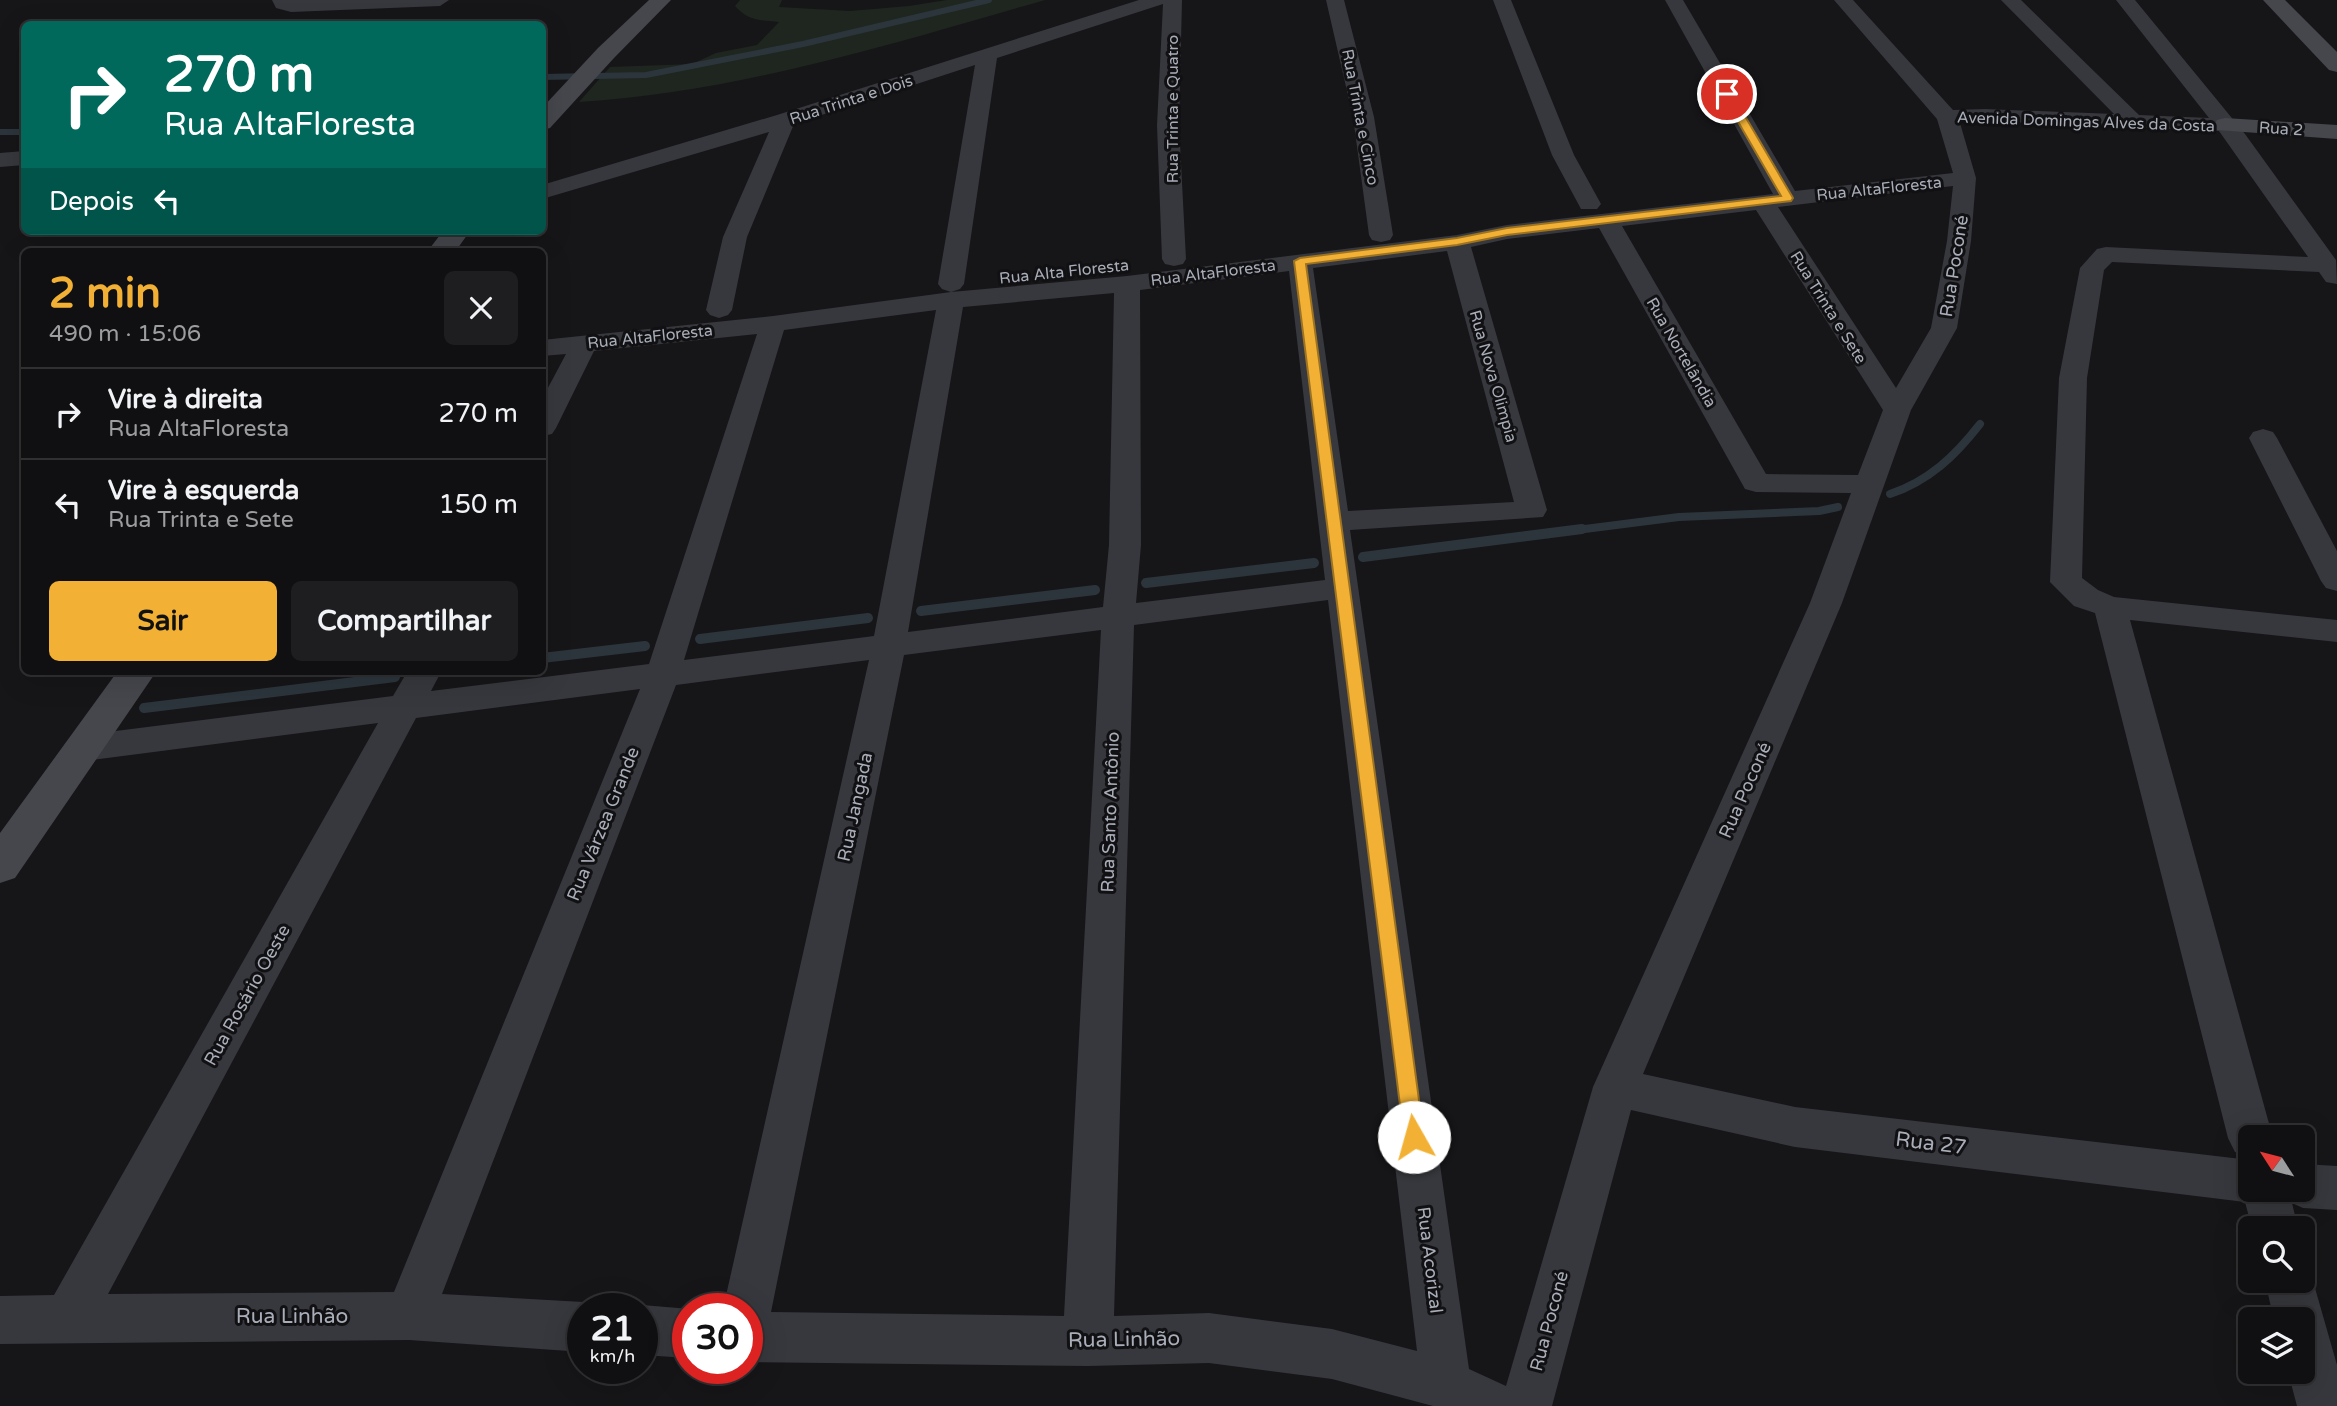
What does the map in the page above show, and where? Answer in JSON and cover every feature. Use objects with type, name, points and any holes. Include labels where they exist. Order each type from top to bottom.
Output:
[{"type":"street","points":[[281,0],[283,4],[291,6],[440,0]]},
{"type":"street","points":[[546,120],[661,0]]},
{"type":"street","name":"Rua Trinta e Dois","points":[[546,191],[785,120],[1157,0]]},
{"type":"street","name":"Rua Trinta e Quatro","points":[[1173,0],[1168,125],[1174,259]]},
{"type":"street","name":"Rua Trinta e Cinco","points":[[1335,0],[1345,33],[1375,184],[1381,235]]},
{"type":"street","name":"Rua Nortelândia","points":[[1502,0],[1563,155],[1756,483],[1870,484]]},
{"type":"street","name":"Rua Trinta e Sete","points":[[1674,0],[1863,361],[1897,410]]},
{"type":"street","points":[[1843,0],[1947,117],[1964,171]]},
{"type":"street","points":[[2010,0],[2133,121]]},
{"type":"street","points":[[2125,0],[2231,132],[2332,272]]},
{"type":"street","points":[[2273,0],[2337,65]]},
{"type":"street","name":"Rua Jangada","points":[[751,1293],[889,646],[951,292],[987,56]]},
{"type":"street","name":"Avenida Domingas Alves da Costa","points":[[1947,117],[1986,115],[2133,121],[2231,132]]},
{"type":"street","points":[[719,310],[735,237],[785,120]]},
{"type":"street","name":"Rua 2","points":[[2231,132],[2337,132]]},
{"type":"street","name":"Rua 2","points":[[2231,132],[2337,146]]},
{"type":"street","points":[[0,160],[21,158]]},
{"type":"street","name":"Rua AltaFloresta","points":[[546,348],[773,324],[951,292],[1126,284],[1457,242],[1499,224],[1777,196],[1964,171]]},
{"type":"street","name":"Rua Poconé","points":[[1525,1406],[1615,1087],[1826,603],[1897,410],[1944,328],[1959,242],[1964,171]]},
{"type":"street","name":"Rua Alta Floresta","points":[[546,339],[719,310],[951,292],[1174,259],[1499,224]]},
{"type":"street","name":"Rua Nova Olimpia","points":[[1334,521],[1532,510],[1457,242]]},
{"type":"street","points":[[2332,272],[2106,254],[2092,268],[2073,378],[2066,582],[2086,598],[2110,607],[2337,631]]},
{"type":"street","name":"Rua Acorizal","points":[[1300,261],[1446,1384]]},
{"type":"street","name":"Rua Santo Antônio","points":[[1088,1341],[1118,617],[1125,545],[1126,284]]},
{"type":"street","name":"Rua Várzea Grande","points":[[409,1316],[663,674],[773,324]]},
{"type":"street","points":[[546,420],[584,344]]},
{"type":"street","points":[[2263,438],[2337,581]]},
{"type":"street","points":[[84,748],[416,690],[663,674],[1342,588]]},
{"type":"street","points":[[2110,607],[2248,1125]]},
{"type":"street","points":[[0,866],[135,675]]},
{"type":"street","name":"Rua Rosário Oeste","points":[[69,1317],[416,690]]},
{"type":"street","name":"Rua 27","points":[[1615,1087],[1795,1126],[2238,1180]]},
{"type":"street","points":[[2315,1187],[2337,1188]]},
{"type":"street","name":"Rua Linhão","points":[[0,1320],[69,1317],[409,1316],[567,1326]]},
{"type":"street","name":"Rua Linhão","points":[[763,1337],[1088,1341],[1209,1338],[1332,1354],[1446,1384],[1491,1406]]},
{"type":"street","points":[[2315,1377],[2323,1406]]},
{"type":"shaded area","points":[[740,0],[782,0],[779,7],[850,11],[947,0],[1045,0],[872,49],[756,77],[638,97],[579,102],[610,67],[692,64],[716,53],[757,45],[779,22],[745,15],[735,6]]},
{"type":"waterway","points":[[546,77],[646,75],[803,44],[989,0]]},
{"type":"waterway","points":[[0,132],[21,132]]},
{"type":"waterway","points":[[1890,494],[1929,475],[1961,447],[1980,424]]},
{"type":"waterway","points":[[1569,531],[1679,517],[1819,511],[1838,507]]},
{"type":"waterway","points":[[1363,557],[1582,529]]},
{"type":"waterway","points":[[1146,583],[1314,563]]},
{"type":"waterway","points":[[921,611],[1095,590]]},
{"type":"waterway","points":[[700,639],[868,618]]},
{"type":"waterway","points":[[546,658],[645,646]]},
{"type":"waterway","points":[[144,708],[395,677]]},
{"type":"route","points":[[1414,1137],[1300,261],[1457,242],[1507,232],[1787,198],[1727,94]]}]
